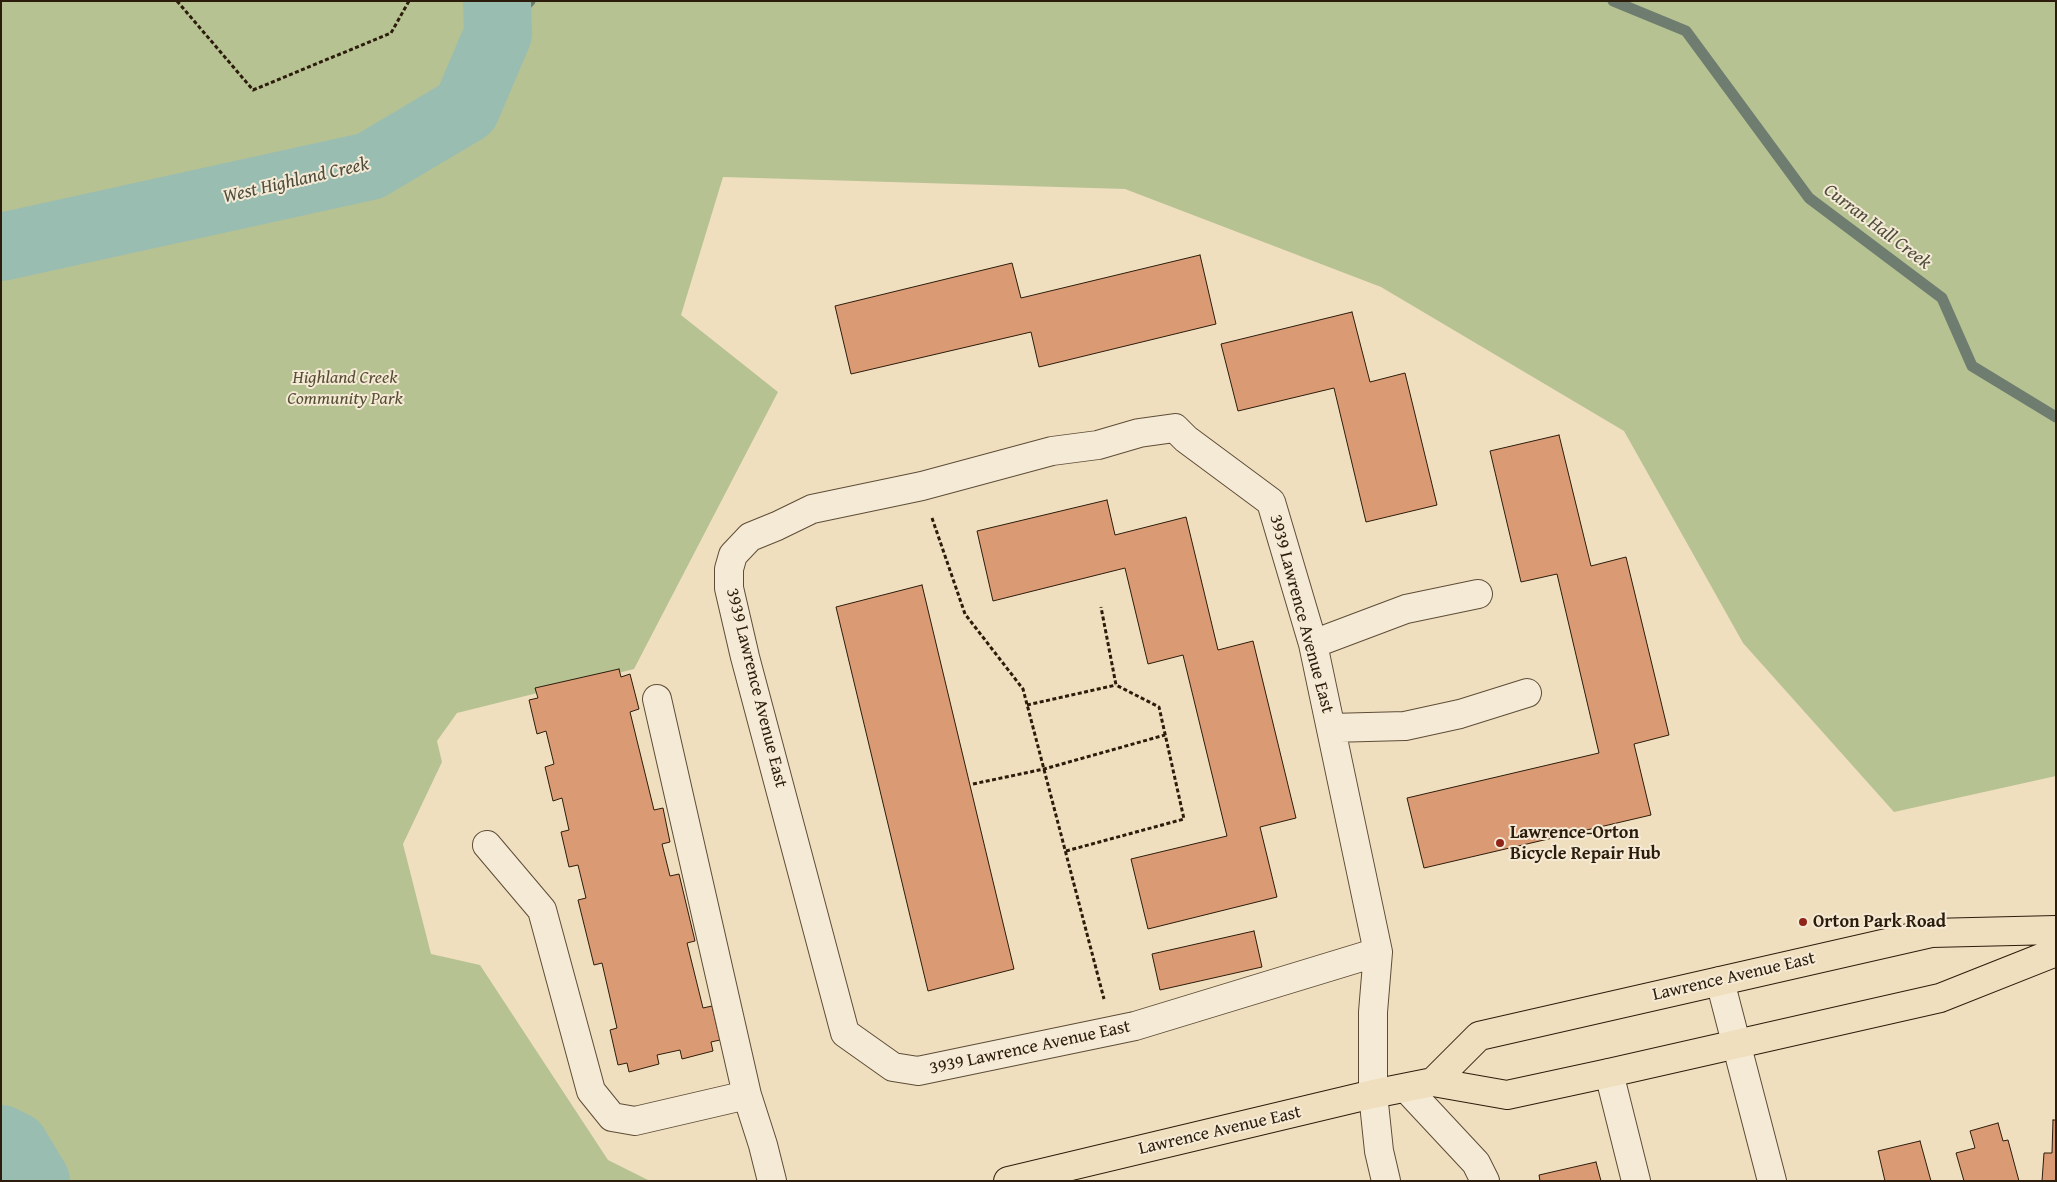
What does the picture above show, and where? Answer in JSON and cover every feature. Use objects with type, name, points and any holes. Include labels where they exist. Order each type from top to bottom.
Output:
[{"type":"main road","name":"Lawrence Avenue East","points":[[1433,1082],[1479,1036],[1932,933],[2056,930]]},
{"type":"main road","name":"Lawrence Avenue East","points":[[1008,1181],[1373,1094],[1433,1082],[1507,1095],[1609,1073],[1940,998],[2056,952]]},
{"type":"street","name":"3939 Lawrence Avenue East","points":[[1378,952],[1135,1026],[918,1071],[893,1067],[845,1032],[745,658],[729,588],[729,569],[733,555],[750,536],[777,526],[812,509],[922,486],[1052,451],[1098,445],[1139,433],[1175,428],[1186,439],[1271,502],[1313,644],[1378,952],[1373,1012],[1373,1094],[1379,1151],[1386,1181]]},
{"type":"street","points":[[1313,644],[1406,609],[1478,594]]},
{"type":"street","points":[[1332,728],[1405,726],[1460,714],[1527,693]]},
{"type":"street","points":[[657,699],[746,1095],[763,1145],[772,1181]]},
{"type":"street","points":[[487,845],[542,910],[591,1091],[612,1117],[635,1121],[746,1095]]},
{"type":"street","points":[[1720,981],[1772,1181]]},
{"type":"street","points":[[1609,1073],[1636,1181]]},
{"type":"street","points":[[1406,1088],[1476,1163],[1486,1181]]},
{"type":"path","points":[[178,1],[253,90],[391,33],[409,1]]},
{"type":"path","points":[[922,486],[964,614],[1023,689],[1112,1031]]},
{"type":"path","points":[[1101,607],[1116,685]]},
{"type":"path","points":[[1027,704],[1116,685],[1159,707],[1184,819],[1066,852]]},
{"type":"path","points":[[973,784],[1044,768],[1165,735]]},
{"type":"green space","name":"Highland Creek Community Park","points":[[1,1],[2056,1],[2056,776],[1894,812],[1743,643],[1624,431],[1381,287],[1125,189],[723,177],[681,315],[778,392],[634,669],[457,713],[437,741],[442,762],[403,844],[431,954],[480,965],[608,1160],[650,1181],[1,1181]]},
{"type":"building","points":[[1200,255],[1216,324],[1039,367],[1031,332],[851,374],[835,306],[1012,263],[1021,298]]},
{"type":"building","points":[[1352,312],[1370,382],[1405,373],[1437,505],[1366,522],[1334,388],[1238,411],[1221,344]]},
{"type":"building","points":[[1559,435],[1591,566],[1626,557],[1669,735],[1634,744],[1651,815],[1424,868],[1407,798],[1599,753],[1557,574],[1521,582],[1490,451]]},
{"type":"building","points":[[1107,500],[1115,535],[1186,517],[1218,650],[1253,641],[1296,818],[1260,827],[1277,897],[1148,929],[1131,859],[1227,836],[1183,655],[1148,664],[1125,568],[993,601],[977,531]]},
{"type":"building","points":[[922,585],[1014,969],[928,991],[836,607]]},
{"type":"building","points":[[619,669],[621,677],[630,674],[639,709],[630,712],[654,810],[663,808],[670,842],[662,844],[670,876],[679,874],[695,941],[687,943],[703,1008],[712,1006],[720,1040],[711,1042],[713,1051],[682,1059],[680,1050],[657,1055],[659,1064],[629,1072],[627,1063],[618,1065],[610,1030],[617,1028],[602,963],[594,965],[578,900],[586,898],[578,865],[569,867],[561,832],[569,830],[562,798],[553,801],[545,767],[554,764],[546,731],[537,734],[529,700],[538,698],[535,688]]},
{"type":"building","points":[[1254,931],[1262,967],[1160,990],[1152,954]]},
{"type":"building","points":[[2053,1120],[2056,1120],[2056,1181],[2042,1181],[2044,1153],[2052,1153]]},
{"type":"building","points":[[1998,1123],[2003,1141],[2008,1140],[2019,1181],[1964,1181],[1956,1153],[1975,1148],[1970,1131]]},
{"type":"building","points":[[1920,1141],[1931,1181],[1885,1181],[1878,1151]]},
{"type":"building","points":[[1596,1162],[1601,1181],[1540,1181],[1539,1175]]},
{"type":"waterway","name":"West Highland Creek","points":[[1,247],[370,166],[466,109],[498,34],[497,1]]},
{"type":"waterway","name":"Curran Hall Creek","points":[[498,34],[530,1]]},
{"type":"waterway","name":"Curran Hall Creek","points":[[1613,1],[1686,31],[1809,198],[1942,298],[1972,366],[2056,417]]},
{"type":"waterway","name":"West Highland Creek","points":[[1,1139],[15,1146],[36,1181]]},
{"type":"place","name":"Lawrence-Orton Bicycle Repair Hub","points":[[1500,843]]},
{"type":"place","name":"Orton Park Road","points":[[1803,922]]}]
